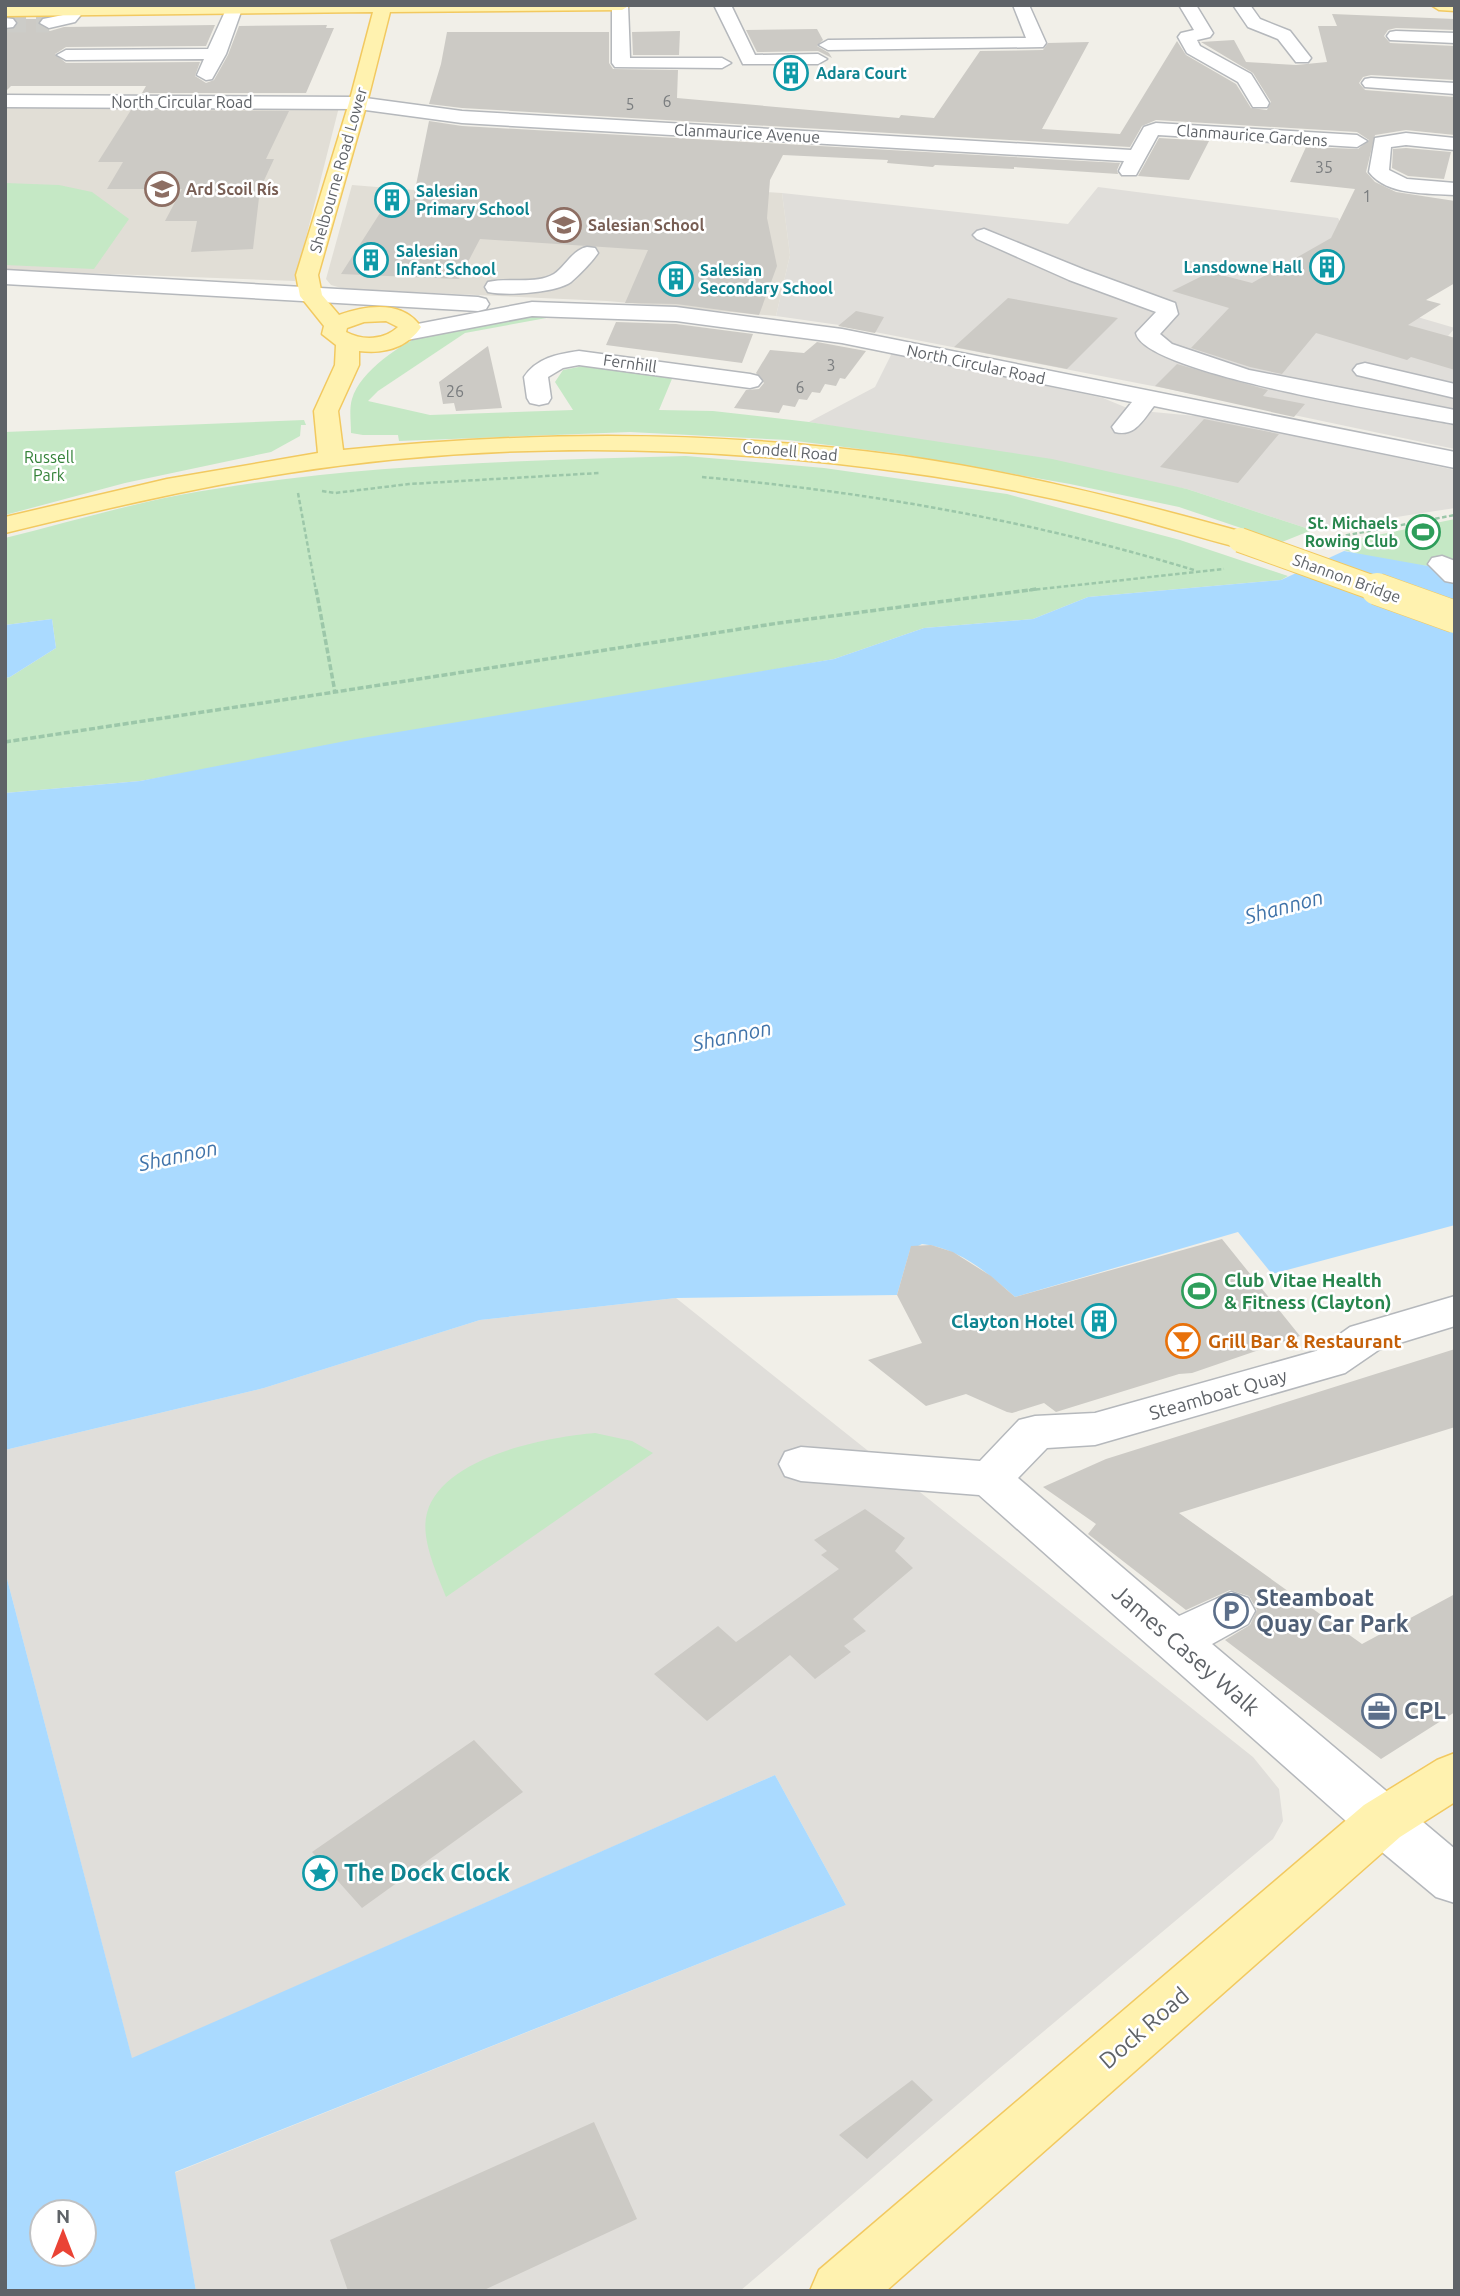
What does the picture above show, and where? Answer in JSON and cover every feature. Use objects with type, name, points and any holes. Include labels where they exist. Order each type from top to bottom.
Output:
[{"type":"main road","points":[[6,19],[77,10],[167,7],[234,9],[621,5]]},
{"type":"main road","points":[[1439,5],[1455,6]]},
{"type":"main road","name":"Shelbourne Road Lower","points":[[311,294],[307,275],[358,103],[383,6]]},
{"type":"main road","points":[[311,294],[396,316]]},
{"type":"main road","points":[[311,294],[343,344]]},
{"type":"main road","points":[[343,344],[375,344],[395,340],[396,316]]},
{"type":"main road","points":[[332,459],[326,411],[350,318],[396,316]]},
{"type":"main road","name":"Condell Road","points":[[5,525],[134,493],[332,459],[478,446],[617,442],[723,445],[921,466],[1082,496],[1240,540]]},
{"type":"main road","name":"Shannon Bridge","points":[[1240,540],[1455,617]]},
{"type":"main road","name":"Dock Road","points":[[840,2291],[1382,1821],[1455,1775]]},
{"type":"street","points":[[621,5],[621,63],[722,63]]},
{"type":"street","points":[[722,5],[748,60],[823,52],[1037,43],[1021,5]]},
{"type":"street","points":[[1187,5],[1204,33],[1187,37],[1193,49],[1245,78],[1260,103]]},
{"type":"street","points":[[1241,5],[1254,23],[1284,35],[1302,58]]},
{"type":"street","points":[[192,102],[217,54],[234,9]]},
{"type":"street","points":[[48,23],[74,16],[77,10]]},
{"type":"street","points":[[1396,36],[1455,38]]},
{"type":"street","points":[[1425,37],[1433,55]]},
{"type":"street","points":[[66,55],[217,54]]},
{"type":"street","points":[[1371,83],[1455,89]]},
{"type":"street","name":"North Circular Road","points":[[5,101],[358,103]]},
{"type":"street","name":"Clanmaurice Avenue","points":[[358,103],[462,117],[1132,163]]},
{"type":"street","name":"Clanmaurice Gardens","points":[[1132,163],[1151,131],[1156,129],[1357,141]]},
{"type":"street","points":[[1455,144],[1406,139],[1382,142],[1379,173],[1385,178],[1407,184],[1455,189]]},
{"type":"street","points":[[984,235],[1077,275],[1162,305],[1169,311],[1149,333],[1149,339],[1164,349],[1244,376],[1455,417]]},
{"type":"street","points":[[396,316],[445,289],[533,286],[561,279],[587,253]]},
{"type":"street","points":[[5,277],[311,294],[396,316],[531,309]]},
{"type":"street","name":"North Circular Road","points":[[396,316],[493,315],[531,309],[676,314],[769,354],[842,336],[1147,400],[1455,460]]},
{"type":"street","points":[[708,401],[769,354]]},
{"type":"street","name":"Fernhill","points":[[539,398],[536,377],[540,370],[564,360],[769,354]]},
{"type":"street","points":[[1365,370],[1455,391]]},
{"type":"street","points":[[1212,413],[1244,376]]},
{"type":"street","points":[[1124,427],[1147,400]]},
{"type":"street","points":[[1455,562],[1442,564],[1455,575]]},
{"type":"street","name":"Steamboat Quay","points":[[990,1479],[1035,1432],[1095,1429],[1331,1362],[1365,1338],[1455,1311]]},
{"type":"street","points":[[801,1464],[990,1479]]},
{"type":"street","name":"James Casey Walk","points":[[990,1479],[1382,1821],[1455,1880]]},
{"type":"street","points":[[1175,1641],[1231,1611]]},
{"type":"path","points":[[310,489],[335,493],[422,483],[611,473]]},
{"type":"path","points":[[690,476],[793,483],[917,503],[1121,546],[1198,571]]},
{"type":"path","points":[[297,488],[335,692]]},
{"type":"path","points":[[1328,539],[1455,514]]},
{"type":"path","points":[[5,742],[846,612],[1149,575],[1237,568]]},
{"type":"shaded area","name":"Ard Scoil Rís","points":[[5,105],[339,107],[295,281],[5,270]]},
{"type":"shaded area","name":"Salesian School","points":[[477,173],[782,193],[790,255],[776,316],[607,301],[345,289],[331,285],[326,279],[352,185],[464,194]]},
{"type":"shaded area","points":[[1098,187],[1338,218],[1346,232],[1308,285],[1455,328],[1448,336],[1455,338],[1455,449],[1199,395],[839,325],[776,316],[790,255],[782,193],[1068,224]]},
{"type":"shaded area","points":[[892,353],[1103,398],[1132,410],[1206,417],[1455,470],[1455,508],[1312,530],[1187,489],[809,422],[875,387]]},
{"type":"shaded area","points":[[676,1298],[1253,1757],[1279,1789],[1283,1821],[1273,1839],[740,2291],[196,2291],[174,2173],[846,1905],[775,1775],[132,2059],[5,1571],[5,1450],[264,1388],[480,1320]]},
{"type":"green space","points":[[5,183],[59,185],[92,192],[129,219],[94,269],[5,265]]},
{"type":"green space","points":[[557,310],[585,311],[465,333],[378,391],[368,401],[430,415],[573,410],[555,382],[563,370],[594,364],[674,374],[659,410],[713,411],[809,422],[1052,459],[1187,489],[1312,530],[1282,542],[1179,507],[1070,484],[900,454],[788,440],[630,432],[399,441],[398,435],[351,433],[351,407],[356,389],[383,359],[406,344],[427,333]]},
{"type":"green space","name":"Russell Park","points":[[304,420],[306,425],[301,425],[300,436],[271,452],[125,483],[5,515],[5,432]]},
{"type":"green space","points":[[686,456],[824,468],[1007,494],[1180,540],[1288,576],[1281,580],[1088,597],[1033,619],[924,628],[834,659],[140,781],[5,793],[5,678],[56,648],[52,619],[5,625],[5,538],[158,499],[306,477],[432,466]]},
{"type":"green space","name":"St. Michaels Rowing Club","points":[[1455,519],[1455,565],[1427,566],[1392,561],[1329,545]]},
{"type":"green space","points":[[595,1433],[632,1441],[653,1453],[446,1597],[430,1556],[425,1523],[437,1494],[453,1477],[498,1454],[550,1439]]},
{"type":"water","name":"Shannon","points":[[1344,551],[1439,568],[1455,565],[1455,1225],[1272,1274],[1238,1232],[1015,1297],[961,1256],[936,1246],[922,1244],[910,1250],[897,1295],[676,1298],[480,1320],[264,1388],[5,1450],[5,793],[140,781],[356,739],[834,659],[924,628],[1033,619],[1088,597],[1281,580]]},
{"type":"water","points":[[52,619],[56,648],[5,678],[5,625]]},
{"type":"water","points":[[5,1571],[132,2058],[775,1775],[846,1905],[175,2172],[196,2291],[5,2291]]},
{"type":"building","points":[[1332,14],[1455,19],[1455,30],[1396,28],[1388,30],[1384,36],[1390,43],[1455,46],[1455,80],[1371,75],[1363,77],[1359,83],[1365,90],[1455,97],[1455,135],[1406,130],[1375,135],[1366,172],[1375,182],[1396,192],[1455,201],[1455,283],[1426,300],[1441,304],[1408,325],[1455,338],[1455,370],[1411,357],[1407,360],[1316,333],[1282,374],[1191,348],[1229,308],[1172,291],[1210,272],[1252,283],[1331,238],[1355,189],[1290,182],[1306,147],[1358,149],[1369,140],[1357,132],[1156,120],[1142,126],[1130,147],[429,104],[447,32],[609,32],[609,63],[613,69],[678,70],[677,98],[899,118],[901,115],[934,118],[980,51],[1043,50],[1048,43],[1089,42],[1042,129],[1120,134],[1177,41],[1186,55],[1236,84],[1251,108],[1267,110],[1271,102],[1253,73],[1201,42],[1234,40],[1246,62],[1296,65],[1327,62],[1318,26],[1337,26]]},
{"type":"building","points":[[16,19],[40,19],[39,25],[50,31],[64,27],[215,25],[206,46],[66,47],[55,54],[66,63],[200,62],[195,76],[206,83],[214,80],[228,55],[239,26],[327,25],[326,28],[334,28],[306,93],[142,93],[146,86],[11,86],[5,92],[5,31],[15,29],[19,23]]},
{"type":"building","points":[[817,29],[823,40],[817,46],[832,58],[818,51],[757,52],[746,30]]},
{"type":"building","points":[[680,31],[679,55],[633,55],[632,32]]},
{"type":"building","name":"Ard Scoil Rís","points":[[131,110],[289,111],[266,159],[274,159],[260,189],[253,249],[191,252],[197,221],[165,221],[182,189],[107,189],[123,162],[98,162]]},
{"type":"building","name":"Salesian School","points":[[429,121],[462,126],[1120,163],[1118,174],[1014,167],[933,167],[887,163],[888,160],[783,155],[770,180],[767,218],[777,266],[759,315],[676,304],[625,303],[648,250],[480,239],[459,279],[341,274],[389,199],[413,200]]},
{"type":"building","points":[[1159,138],[1209,141],[1189,180],[1138,176]]},
{"type":"building","points":[[1393,149],[1451,152],[1444,179],[1408,176],[1392,168]]},
{"type":"building","points":[[1008,298],[1118,318],[1067,369],[954,347]]},
{"type":"building","points":[[856,311],[884,317],[875,333],[838,326]]},
{"type":"building","points":[[616,322],[676,324],[753,334],[742,363],[606,345]]},
{"type":"building","points":[[817,342],[866,351],[845,379],[840,378],[836,386],[825,384],[820,393],[812,392],[807,400],[799,399],[795,407],[783,405],[779,413],[734,408],[746,390],[759,389],[764,383],[756,373],[770,350],[804,353]]},
{"type":"building","points":[[488,346],[502,408],[456,411],[454,403],[443,404],[439,382]]},
{"type":"building","points":[[1177,364],[1268,390],[1263,396],[1305,404],[1294,417],[1155,386]]},
{"type":"building","points":[[1204,419],[1279,434],[1238,483],[1160,467]]},
{"type":"building","name":"Clayton Hotel","points":[[1222,1239],[1300,1336],[1192,1373],[1179,1374],[1056,1412],[1044,1403],[1012,1413],[1007,1412],[966,1394],[926,1406],[868,1360],[922,1343],[897,1295],[911,1246],[931,1245],[953,1252],[991,1276],[1015,1297]]},
{"type":"building","points":[[1455,1349],[1455,1427],[1179,1513],[1362,1644],[1455,1594],[1455,1712],[1381,1759],[1225,1640],[1250,1625],[1257,1610],[1249,1596],[1230,1590],[1186,1610],[1088,1534],[1096,1524],[1043,1487],[1106,1459]]},
{"type":"building","points":[[865,1509],[905,1538],[895,1551],[913,1568],[853,1619],[866,1631],[844,1646],[851,1652],[815,1679],[790,1655],[707,1721],[654,1674],[718,1626],[736,1642],[839,1569],[821,1555],[827,1551],[814,1540]]},
{"type":"building","points":[[474,1740],[523,1792],[362,1908],[312,1852]]},
{"type":"building","points":[[912,2080],[933,2100],[867,2159],[839,2135]]},
{"type":"building","points":[[594,2122],[637,2219],[482,2291],[348,2291],[330,2240]]},
{"type":"tunnel","points":[[7,23],[49,23]]},
{"type":"place","name":"Adara Court","points":[[791,73]]},
{"type":"place","name":"Ard Scoil Rís","points":[[162,189]]},
{"type":"place","name":"Salesian Primary School","points":[[392,200]]},
{"type":"place","name":"Salesian School","points":[[564,225]]},
{"type":"place","name":"Salesian Infant School","points":[[371,260]]},
{"type":"place","name":"Lansdowne Hall","points":[[1327,267]]},
{"type":"place","name":"Salesian Secondary School","points":[[676,279]]},
{"type":"place","name":"St. Michaels Rowing Club","points":[[1423,532]]},
{"type":"place","name":"Club Vitae Health & Fitness (Clayton)","points":[[1199,1291]]},
{"type":"place","name":"Clayton Hotel","points":[[1099,1321]]},
{"type":"place","name":"Grill Bar & Restaurant","points":[[1183,1341]]},
{"type":"place","name":"Steamboat Quay Car Park","points":[[1231,1611]]},
{"type":"place","name":"CPL","points":[[1379,1711]]},
{"type":"place","name":"The Dock Clock","points":[[320,1873]]}]
